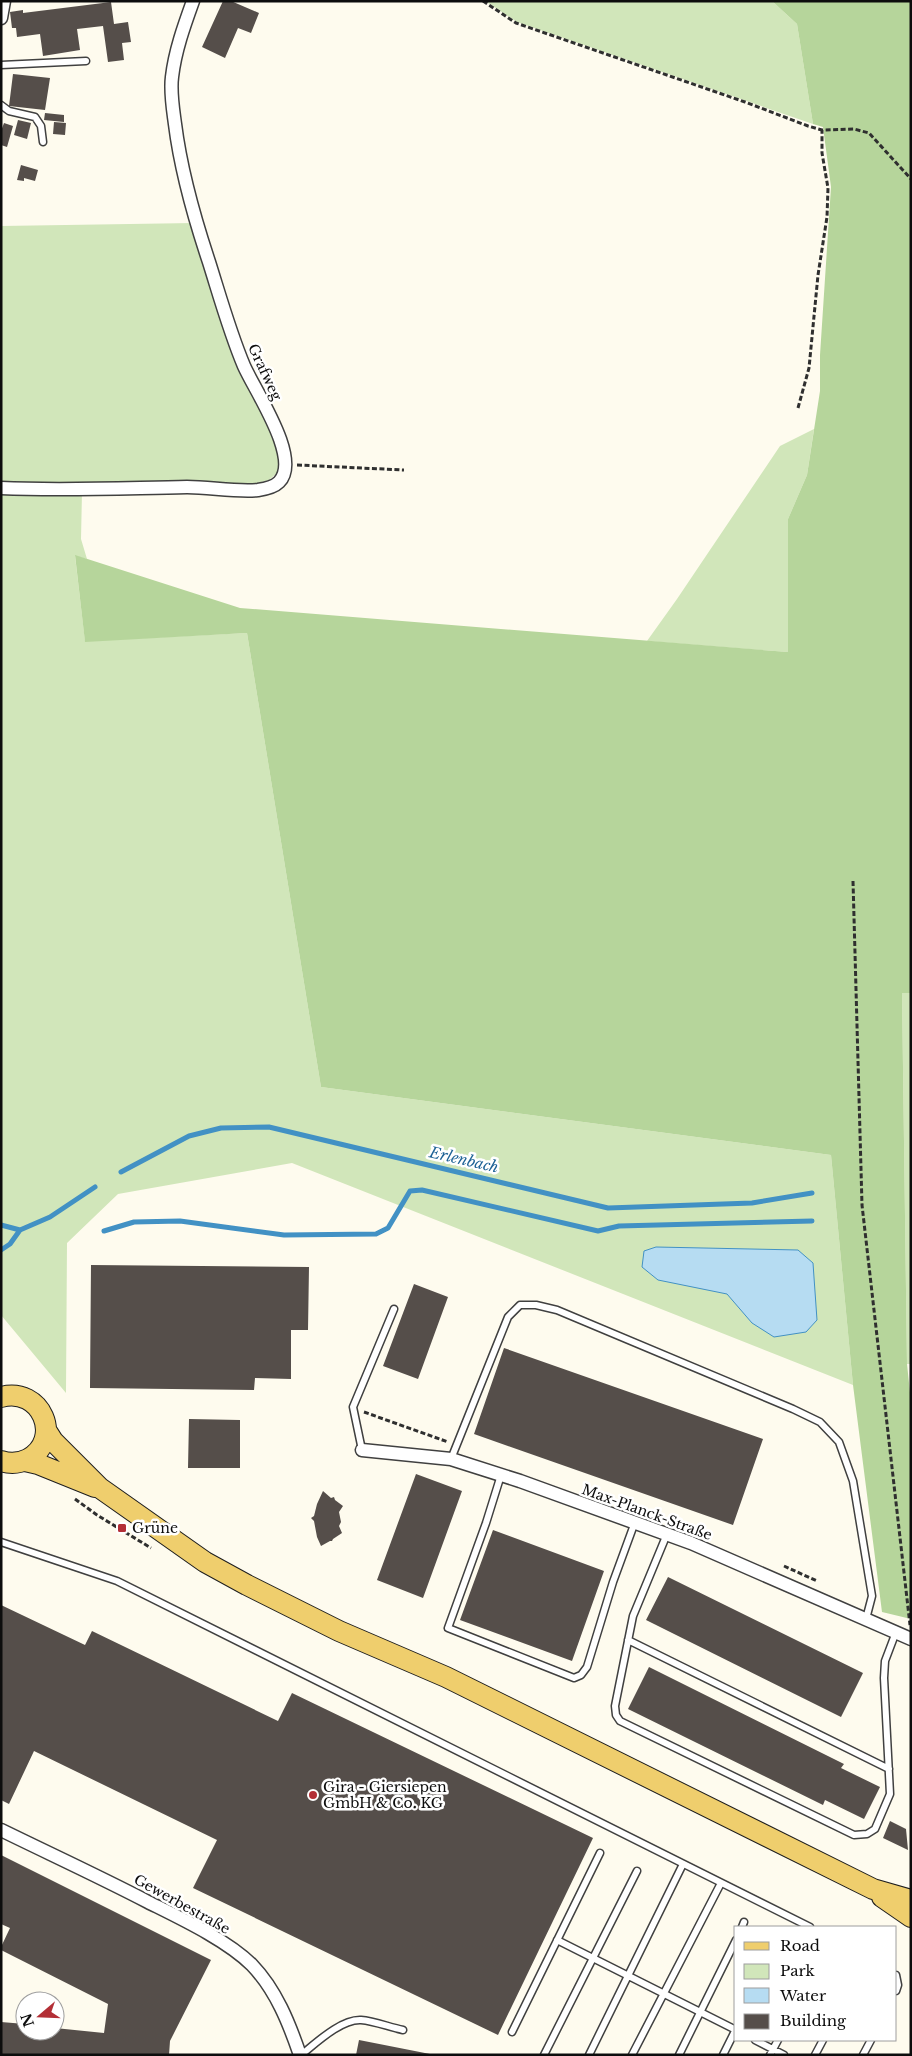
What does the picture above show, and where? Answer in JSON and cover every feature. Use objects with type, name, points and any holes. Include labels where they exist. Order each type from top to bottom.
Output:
[{"type":"main road","points":[[4,1394],[26,1398],[39,1408],[43,1415],[46,1430],[53,1441],[100,1488],[205,1562],[254,1589],[339,1631],[446,1677],[873,1889],[911,1917]]},
{"type":"main road","points":[[2,1462],[15,1463],[25,1460],[40,1449],[46,1430]]},
{"type":"main road","points":[[25,1460],[100,1488]]},
{"type":"main road","points":[[873,1889],[911,1900]]},
{"type":"street","points":[[1,18],[4,1]]},
{"type":"street","name":"Grafweg","points":[[193,1],[183,28],[172,79],[172,107],[180,157],[196,221],[237,348],[283,445],[286,465]]},
{"type":"street","points":[[1,488],[106,490],[208,487],[254,490],[272,486],[280,481],[286,465]]},
{"type":"street","name":"Max-Planck-Straße","points":[[362,1450],[451,1459],[501,1475],[667,1534],[911,1639]]},
{"type":"street","name":"Gewerbestraße","points":[[1,1830],[183,1919],[220,1941],[252,1965],[275,1996],[301,2055]]},
{"type":"lane","points":[[1,65],[86,62]]},
{"type":"lane","points":[[1,105],[9,111],[35,117],[41,126],[43,142]]},
{"type":"lane","points":[[451,1459],[508,1317],[520,1305],[536,1305],[557,1310],[784,1405],[820,1422],[839,1442],[853,1481],[872,1596],[866,1619]]},
{"type":"lane","points":[[362,1450],[353,1407],[394,1309]]},
{"type":"lane","points":[[501,1475],[486,1523],[448,1628],[574,1678],[581,1675],[587,1667],[613,1582],[635,1522]]},
{"type":"lane","points":[[667,1534],[633,1616],[615,1706],[616,1715],[620,1721],[854,1835],[867,1834],[875,1829],[890,1794],[884,1678],[885,1661],[896,1632]]},
{"type":"lane","points":[[1,1542],[117,1581],[808,1926]]},
{"type":"lane","points":[[628,1640],[889,1769]]},
{"type":"lane","points":[[512,2032],[600,1853]]},
{"type":"lane","points":[[589,2055],[684,1864]]},
{"type":"lane","points":[[544,2055],[638,1871]]},
{"type":"lane","points":[[632,2055],[721,1883]]},
{"type":"lane","points":[[557,1940],[663,1995],[734,2029]]},
{"type":"lane","points":[[679,2055],[734,1944]]},
{"type":"lane","points":[[301,2055],[340,2026],[359,2020],[402,2030]]},
{"type":"lane","points":[[723,2055],[734,2034]]},
{"type":"lane","points":[[756,2041],[771,2052],[784,2055]]},
{"type":"lane","points":[[771,2052],[777,2041]]},
{"type":"lane","points":[[815,2055],[822,2041]]},
{"type":"lane","points":[[863,2055],[870,2041]]},
{"type":"path","points":[[483,1],[516,23],[822,130],[854,129],[869,133],[911,179]]},
{"type":"path","points":[[798,408],[809,368],[818,275],[827,217],[828,188],[822,153],[822,130]]},
{"type":"path","points":[[286,465],[404,470]]},
{"type":"path","points":[[853,881],[862,1205],[910,1630]]},
{"type":"green space","points":[[485,1],[772,1],[797,24],[813,124],[517,22]]},
{"type":"green space","points":[[772,1],[911,1],[911,993],[902,993],[907,1364],[911,1402],[911,1619],[882,1612],[853,1385],[831,1155],[321,1087],[247,633],[85,642],[75,555],[240,608],[788,652],[788,519],[807,475],[820,391],[820,355],[831,187],[823,127],[813,124],[797,24]]},
{"type":"green space","points":[[194,223],[275,435],[281,458],[278,472],[269,480],[253,484],[205,482],[105,485],[1,482],[1,226]]},
{"type":"green space","points":[[814,429],[807,475],[788,519],[788,652],[647,641],[780,446]]},
{"type":"green space","points":[[1,491],[82,492],[81,539],[87,559],[75,556],[85,641],[247,633],[321,1087],[831,1155],[853,1385],[292,1163],[118,1194],[67,1243],[66,1393],[1,1315]]},
{"type":"green space","points":[[902,992],[911,993],[911,1364],[907,1364]]},
{"type":"water","points":[[656,1247],[798,1250],[813,1263],[817,1320],[806,1332],[774,1337],[752,1323],[727,1294],[658,1280],[642,1267],[644,1251]]},
{"type":"building","points":[[223,1],[231,1],[259,13],[251,33],[238,28],[225,58],[202,47]]},
{"type":"building","points":[[111,2],[114,24],[128,22],[131,42],[122,43],[124,60],[108,62],[103,26],[77,29],[80,50],[43,56],[40,34],[17,37],[16,28],[12,28],[10,12],[23,10],[23,13]]},
{"type":"building","points":[[13,74],[50,78],[45,110],[9,106]]},
{"type":"building","points":[[45,113],[64,115],[64,122],[44,120]]},
{"type":"building","points":[[18,120],[31,123],[27,139],[14,135]]},
{"type":"building","points":[[54,122],[66,123],[65,135],[53,134]]},
{"type":"building","points":[[4,123],[13,126],[7,147],[1,145],[1,131]]},
{"type":"building","points":[[21,165],[38,170],[35,181],[24,178],[24,181],[17,180]]},
{"type":"building","points":[[91,1265],[309,1267],[308,1330],[291,1330],[291,1379],[255,1378],[254,1390],[90,1388]]},
{"type":"building","points":[[414,1284],[448,1297],[418,1379],[383,1366]]},
{"type":"building","points":[[504,1348],[763,1439],[733,1525],[474,1434]]},
{"type":"building","points":[[189,1419],[240,1420],[240,1468],[188,1468]]},
{"type":"building","points":[[416,1474],[462,1491],[423,1598],[377,1580]]},
{"type":"building","points":[[323,1491],[331,1498],[334,1497],[343,1506],[339,1512],[341,1522],[339,1526],[342,1533],[332,1541],[321,1546],[314,1521],[311,1518],[314,1516]]},
{"type":"building","points":[[493,1530],[604,1571],[572,1661],[460,1620]]},
{"type":"building","points":[[668,1577],[863,1673],[841,1717],[646,1620]]},
{"type":"building","name":"Gira - Giersiepen GmbH & Co. KG","points":[[1,1605],[85,1645],[92,1631],[278,1721],[292,1693],[593,1838],[498,2035],[193,1888],[217,1840],[34,1751],[9,1804],[1,1800]]},
{"type":"building","points":[[649,1667],[844,1764],[841,1768],[880,1787],[864,1819],[825,1800],[823,1805],[628,1709]]},
{"type":"building","points":[[890,1821],[906,1829],[908,1850],[883,1838]]},
{"type":"building","points":[[1,1855],[211,1960],[170,2041],[169,2055],[1,2055],[1,2022],[15,2023],[15,2041],[65,2041],[65,2029],[104,2033],[108,2004],[1,1950],[10,1928],[1,1924]]},
{"type":"building","points":[[359,2040],[430,2054],[430,2055],[356,2055]]},
{"type":"waterway","name":"Erlenbach","points":[[121,1172],[189,1136],[221,1128],[269,1127],[608,1208],[752,1203],[812,1193]]},
{"type":"waterway","name":"Erlenbach","points":[[1,1250],[10,1244],[20,1230],[50,1217],[95,1187]]},
{"type":"waterway","points":[[104,1231],[134,1222],[180,1221],[284,1235],[376,1234],[388,1228],[410,1191],[422,1190],[598,1231],[619,1226],[812,1221]]},
{"type":"waterway","points":[[1,1225],[20,1230]]},
{"type":"place","name":"Grüne","points":[[122,1528]]},
{"type":"place","name":"Gira - Giersiepen GmbH & Co. KG","points":[[313,1795]]}]
